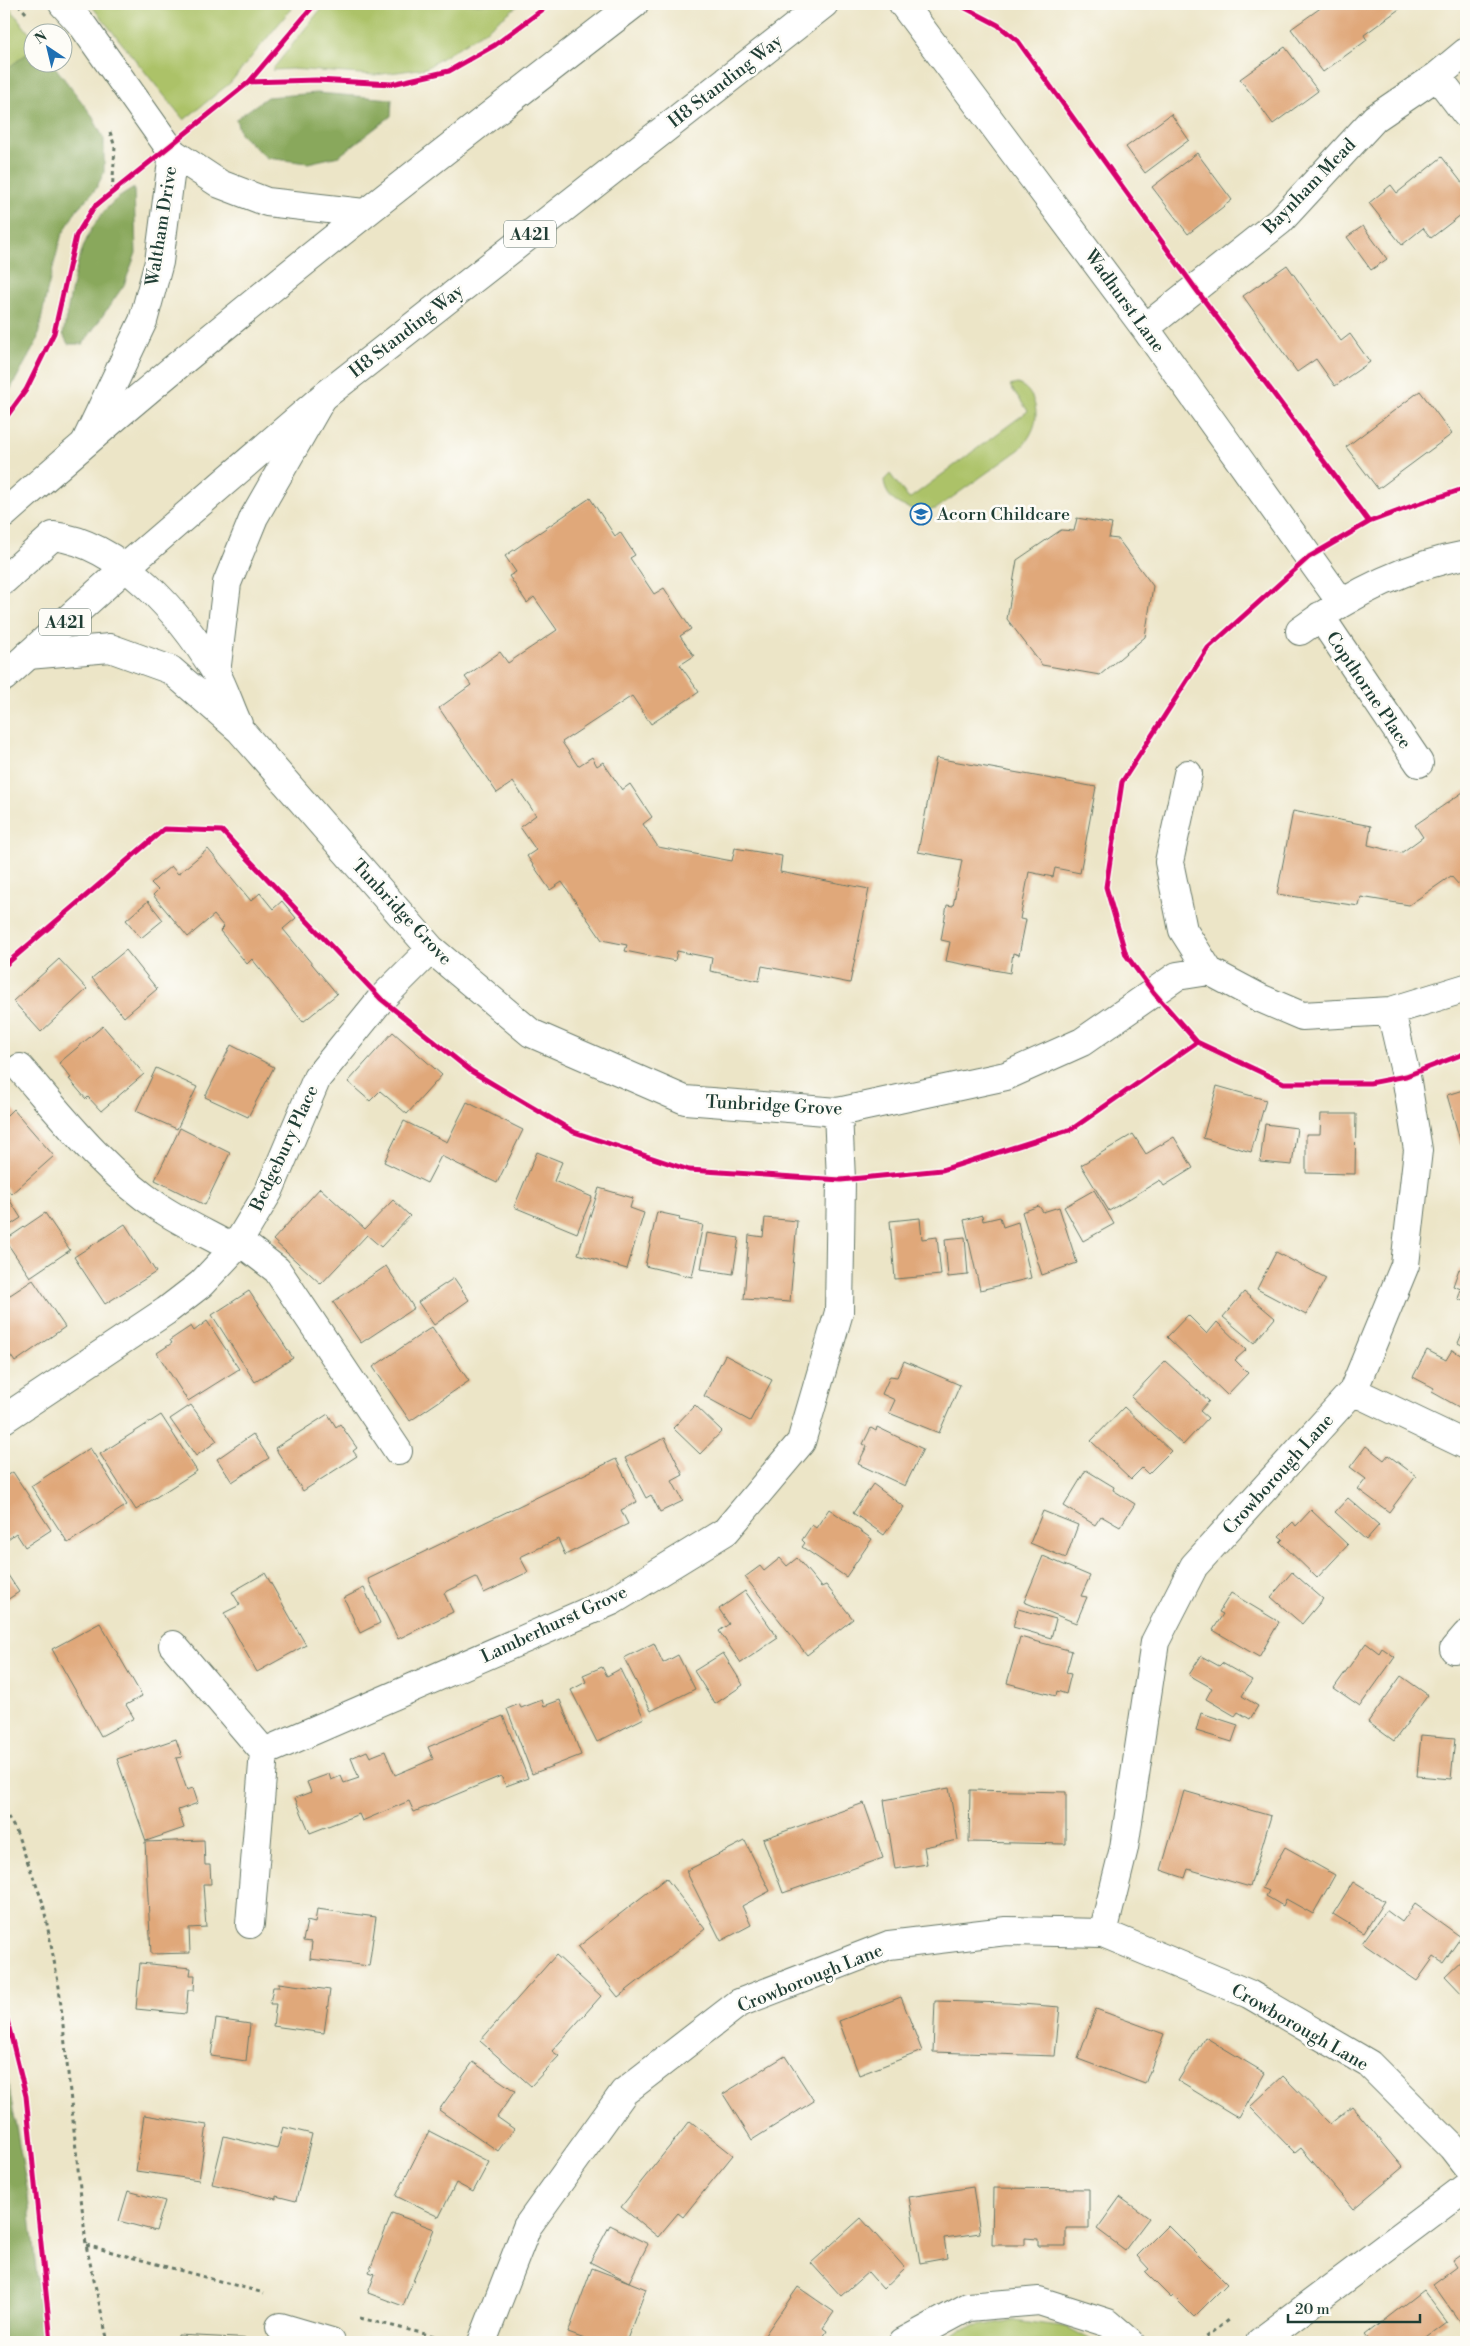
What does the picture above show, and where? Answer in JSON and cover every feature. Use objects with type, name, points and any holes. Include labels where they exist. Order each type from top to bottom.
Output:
[{"type":"main road","name":"Waltham Drive","points":[[63,4],[83,26],[173,153],[159,262],[143,321],[86,441]]},
{"type":"main road","points":[[4,514],[86,441],[364,213],[634,4]]},
{"type":"main road","name":"H8 Standing Way","points":[[4,677],[126,567],[323,397],[736,71],[824,4]]},
{"type":"main road","name":"Wadhurst Lane","points":[[903,4],[1145,328],[1320,616]]},
{"type":"main road","name":"Baynham Mead","points":[[1145,328],[1280,221],[1375,118],[1437,76],[1466,52]]},
{"type":"main road","points":[[1437,76],[1466,114]]},
{"type":"main road","points":[[173,153],[220,184],[267,202],[364,213]]},
{"type":"main road","points":[[216,673],[227,583],[254,517],[323,397]]},
{"type":"main road","name":"Tunbridge Grove","points":[[4,580],[54,536],[72,538],[126,567],[185,626],[216,673],[240,730]]},
{"type":"main road","points":[[1320,616],[1401,573],[1466,555]]},
{"type":"main road","name":"Copthorne Place","points":[[1320,616],[1419,763]]},
{"type":"main road","name":"Tunbridge Grove","points":[[28,655],[110,648],[172,670],[240,730],[431,949],[531,1033],[685,1100],[838,1112],[1006,1076],[1082,1042],[1177,976],[1209,971]]},
{"type":"main road","points":[[1188,774],[1169,862],[1184,930],[1209,971],[1260,998],[1302,1016],[1391,1011],[1466,988]]},
{"type":"main road","name":"Bedgebury Place","points":[[4,1419],[166,1311],[201,1284],[236,1244],[269,1191],[317,1078],[381,999],[431,949]]},
{"type":"main road","name":"Crowborough Lane","points":[[1103,1933],[1124,1848],[1155,1642],[1194,1566],[1353,1391],[1405,1265],[1418,1150],[1406,1076],[1391,1011]]},
{"type":"main road","points":[[20,1068],[86,1145],[125,1182],[160,1208],[236,1244],[277,1270],[398,1451]]},
{"type":"main road","name":"Lamberhurst Grove","points":[[264,1752],[612,1602],[726,1531],[801,1442],[839,1312],[840,1180],[838,1112]]},
{"type":"main road","points":[[1353,1391],[1466,1445]]},
{"type":"main road","points":[[173,1645],[264,1752],[250,1924]]},
{"type":"main road","name":"Crowborough Lane","points":[[482,2342],[527,2227],[624,2092],[739,2003],[889,1945],[1006,1931],[1103,1933],[1248,1994],[1369,2064],[1452,2147],[1466,2165]]},
{"type":"main road","points":[[1260,2342],[1466,2187]]},
{"type":"main road","points":[[903,2342],[968,2307],[1039,2301],[1108,2323],[1130,2342]]},
{"type":"main road","points":[[280,2327],[331,2342]]},
{"type":"path","points":[[109,130],[115,147],[112,193]]},
{"type":"path","points":[[106,198],[120,187]]},
{"type":"path","points":[[4,1810],[16,1831],[45,1912],[59,1987],[86,2245],[108,2342]]},
{"type":"green space","points":[[4,4],[7,4],[22,24],[22,58],[4,71]]},
{"type":"green space","points":[[90,4],[295,4],[230,83],[184,120]]},
{"type":"green space","points":[[325,4],[520,4],[486,30],[426,68],[375,75],[292,69],[272,70]]},
{"type":"green space","points":[[22,58],[22,72],[59,72],[91,114],[104,139],[104,173],[95,190],[77,209],[61,237],[37,341],[4,398],[4,71]]},
{"type":"green space","points":[[317,93],[392,99],[391,116],[339,156],[308,163],[267,158],[240,134],[236,119],[267,97]]},
{"type":"green space","points":[[134,188],[136,253],[124,285],[83,344],[68,344],[63,334],[82,250],[98,219],[114,201]]},
{"type":"green space","points":[[1017,384],[1024,387],[1032,397],[1036,411],[1035,424],[1029,437],[1020,449],[936,509],[919,510],[902,506],[890,496],[884,480],[890,474],[909,499],[1028,411],[1010,386]]},
{"type":"green space","points":[[4,2060],[27,2188],[44,2342],[4,2342]]},
{"type":"green space","points":[[1014,2320],[1067,2327],[1095,2342],[938,2342],[961,2329]]},
{"type":"building","points":[[1326,4],[1406,4],[1364,35],[1367,40],[1323,72],[1291,29]]},
{"type":"building","points":[[1285,47],[1318,91],[1273,124],[1240,79]]},
{"type":"building","points":[[1171,114],[1189,140],[1145,173],[1126,147]]},
{"type":"building","points":[[1197,153],[1232,200],[1188,234],[1152,187]]},
{"type":"building","points":[[1442,157],[1466,188],[1466,211],[1431,238],[1423,228],[1402,245],[1369,203],[1391,185],[1397,193]]},
{"type":"building","points":[[1363,226],[1387,259],[1371,270],[1347,237]]},
{"type":"building","points":[[1287,265],[1341,341],[1350,334],[1370,362],[1335,386],[1316,359],[1297,372],[1243,296]]},
{"type":"building","points":[[1420,391],[1452,434],[1378,489],[1346,447]]},
{"type":"building","points":[[590,498],[615,536],[620,532],[635,555],[630,558],[654,594],[664,588],[691,629],[680,636],[694,656],[680,665],[699,692],[651,724],[632,696],[562,742],[578,766],[592,757],[597,766],[603,762],[622,790],[630,784],[652,817],[643,824],[658,847],[732,861],[735,848],[782,856],[780,872],[869,889],[850,983],[762,966],[759,981],[710,971],[712,958],[677,951],[675,961],[625,951],[627,945],[602,940],[562,882],[550,890],[527,856],[536,850],[520,827],[536,815],[513,782],[497,793],[439,708],[471,685],[465,677],[500,652],[508,663],[557,630],[534,597],[527,603],[509,576],[516,572],[505,556]]},
{"type":"building","points":[[1077,518],[1112,524],[1109,538],[1118,539],[1153,586],[1145,637],[1100,675],[1042,665],[1007,619],[1017,560],[1061,530],[1074,531]]},
{"type":"building","points":[[936,758],[1096,787],[1080,873],[1055,868],[1053,877],[1029,872],[1020,919],[1026,920],[1019,955],[1013,953],[1010,973],[946,961],[950,942],[941,940],[947,905],[953,906],[962,860],[918,852]]},
{"type":"building","points":[[1466,790],[1466,880],[1459,885],[1451,876],[1409,905],[1361,897],[1359,906],[1277,894],[1293,811],[1371,826],[1368,845],[1401,853],[1423,837],[1415,825]]},
{"type":"building","points":[[208,849],[251,901],[260,893],[273,909],[282,901],[296,918],[283,929],[337,994],[303,1022],[252,959],[247,964],[220,931],[224,927],[214,915],[188,937],[153,895],[158,890],[151,883],[171,866],[178,874]]},
{"type":"building","points":[[148,901],[163,920],[141,938],[126,920]]},
{"type":"building","points":[[126,950],[157,989],[124,1017],[92,978]]},
{"type":"building","points":[[59,959],[87,989],[41,1032],[13,1001]]},
{"type":"building","points":[[103,1026],[144,1074],[101,1111],[88,1097],[86,1099],[69,1079],[71,1078],[59,1063]]},
{"type":"building","points":[[393,1032],[442,1075],[407,1114],[380,1091],[370,1101],[348,1082]]},
{"type":"building","points":[[231,1045],[274,1067],[248,1117],[205,1097]]},
{"type":"building","points":[[156,1068],[197,1087],[177,1129],[136,1111]]},
{"type":"building","points":[[1217,1086],[1266,1100],[1251,1152],[1203,1138]]},
{"type":"building","points":[[1466,1089],[1466,1153],[1464,1154],[1447,1095]]},
{"type":"building","points":[[467,1102],[523,1130],[497,1183],[441,1156],[427,1183],[384,1162],[404,1121],[447,1142]]},
{"type":"building","points":[[13,1109],[54,1156],[11,1194],[4,1186],[4,1118]]},
{"type":"building","points":[[1321,1114],[1356,1114],[1355,1174],[1306,1173],[1306,1134],[1320,1134]]},
{"type":"building","points":[[1265,1124],[1297,1128],[1292,1165],[1260,1162]]},
{"type":"building","points":[[180,1128],[230,1153],[205,1205],[155,1180]]},
{"type":"building","points":[[1133,1134],[1146,1154],[1174,1137],[1193,1168],[1164,1186],[1160,1180],[1109,1211],[1081,1165]]},
{"type":"building","points":[[537,1152],[562,1162],[554,1181],[592,1197],[577,1233],[514,1207]]},
{"type":"building","points":[[320,1188],[365,1229],[393,1200],[410,1216],[381,1247],[367,1235],[321,1284],[273,1240]]},
{"type":"building","points":[[599,1188],[633,1198],[630,1208],[644,1213],[627,1269],[578,1254]]},
{"type":"building","points":[[1094,1190],[1114,1224],[1083,1241],[1064,1207]]},
{"type":"building","points":[[7,1196],[21,1218],[4,1229],[4,1198]]},
{"type":"building","points":[[1039,1206],[1043,1212],[1059,1207],[1077,1263],[1042,1275],[1022,1212]]},
{"type":"building","points":[[657,1212],[680,1217],[679,1220],[703,1225],[692,1277],[645,1266]]},
{"type":"building","points":[[45,1213],[70,1250],[30,1277],[5,1240]]},
{"type":"building","points":[[982,1215],[983,1221],[1000,1217],[1003,1227],[1018,1222],[1031,1278],[980,1290],[964,1220]]},
{"type":"building","points":[[765,1218],[797,1221],[790,1302],[744,1299],[749,1235],[763,1237]]},
{"type":"building","points":[[920,1218],[922,1239],[937,1237],[941,1275],[895,1279],[890,1221]]},
{"type":"building","points":[[125,1224],[156,1272],[105,1304],[74,1257]]},
{"type":"building","points":[[707,1233],[739,1238],[733,1274],[701,1269]]},
{"type":"building","points":[[965,1237],[968,1275],[948,1277],[945,1239]]},
{"type":"building","points":[[1276,1252],[1326,1278],[1306,1315],[1257,1289]]},
{"type":"building","points":[[386,1266],[414,1308],[361,1343],[333,1302]]},
{"type":"building","points":[[1459,1269],[1466,1271],[1466,1302],[1458,1299],[1461,1289],[1453,1286]]},
{"type":"building","points":[[454,1278],[469,1300],[434,1325],[418,1302]]},
{"type":"building","points":[[33,1280],[65,1327],[15,1362],[4,1346],[4,1299]]},
{"type":"building","points":[[249,1291],[293,1358],[255,1382],[212,1315]]},
{"type":"building","points":[[1244,1292],[1275,1318],[1254,1343],[1223,1317]]},
{"type":"building","points":[[1188,1315],[1207,1334],[1217,1322],[1246,1350],[1235,1360],[1248,1373],[1227,1395],[1167,1337]]},
{"type":"building","points":[[207,1321],[239,1369],[188,1401],[157,1353],[172,1343],[170,1340],[191,1326],[194,1331]]},
{"type":"building","points":[[1466,1325],[1466,1347],[1458,1343]]},
{"type":"building","points":[[432,1327],[469,1381],[410,1421],[373,1367]]},
{"type":"building","points":[[1427,1350],[1446,1360],[1452,1350],[1466,1358],[1466,1411],[1432,1392],[1434,1388],[1413,1377]]},
{"type":"building","points":[[725,1355],[772,1380],[750,1421],[704,1396]]},
{"type":"building","points":[[904,1361],[960,1385],[939,1433],[889,1413],[895,1400],[882,1394],[890,1376],[897,1377]]},
{"type":"building","points":[[1165,1361],[1209,1401],[1200,1411],[1208,1418],[1183,1445],[1131,1397]]},
{"type":"building","points":[[191,1405],[217,1441],[196,1456],[170,1419]]},
{"type":"building","points":[[695,1405],[722,1431],[700,1454],[673,1428]]},
{"type":"building","points":[[1124,1407],[1171,1451],[1148,1474],[1142,1468],[1131,1479],[1091,1441]]},
{"type":"building","points":[[328,1414],[336,1427],[340,1424],[357,1448],[353,1451],[357,1456],[303,1491],[275,1448]]},
{"type":"building","points":[[161,1415],[197,1471],[136,1510],[100,1454]]},
{"type":"building","points":[[877,1427],[923,1449],[905,1486],[858,1464],[867,1446],[863,1444],[871,1428],[876,1431]]},
{"type":"building","points":[[253,1434],[269,1458],[232,1482],[217,1459]]},
{"type":"building","points":[[665,1438],[683,1475],[672,1481],[683,1501],[660,1512],[651,1495],[646,1498],[625,1458]]},
{"type":"building","points":[[1366,1446],[1384,1460],[1388,1455],[1416,1476],[1389,1512],[1358,1489],[1366,1479],[1350,1467]]},
{"type":"building","points":[[90,1448],[127,1505],[68,1543],[31,1486]]},
{"type":"building","points":[[616,1459],[637,1502],[621,1510],[628,1524],[565,1555],[558,1539],[520,1557],[528,1572],[484,1593],[476,1577],[444,1593],[453,1612],[398,1639],[368,1579]]},
{"type":"building","points":[[1086,1470],[1114,1487],[1113,1490],[1135,1504],[1120,1527],[1101,1516],[1095,1525],[1064,1506]]},
{"type":"building","points":[[13,1472],[51,1530],[25,1547],[16,1533],[4,1542],[4,1478]]},
{"type":"building","points":[[873,1484],[904,1507],[884,1535],[853,1513]]},
{"type":"building","points":[[1348,1498],[1379,1525],[1366,1540],[1335,1512]]},
{"type":"building","points":[[829,1509],[872,1539],[846,1577],[802,1547],[805,1543],[802,1540],[812,1525],[816,1528]]},
{"type":"building","points":[[1311,1510],[1348,1545],[1317,1578],[1280,1542],[1283,1539],[1279,1536],[1293,1522],[1296,1526]]},
{"type":"building","points":[[1043,1511],[1078,1525],[1066,1558],[1030,1543]]},
{"type":"building","points":[[1043,1556],[1090,1576],[1081,1596],[1087,1597],[1076,1623],[1024,1602]]},
{"type":"building","points":[[780,1558],[787,1566],[797,1558],[821,1587],[826,1585],[853,1619],[807,1655],[745,1577],[760,1566],[764,1571]]},
{"type":"building","points":[[4,1569],[19,1592],[4,1602]]},
{"type":"building","points":[[1292,1572],[1323,1599],[1302,1624],[1271,1597]]},
{"type":"building","points":[[265,1573],[306,1645],[257,1672],[224,1613],[240,1605],[232,1592]]},
{"type":"building","points":[[364,1588],[380,1623],[360,1633],[344,1598]]},
{"type":"building","points":[[745,1591],[778,1638],[741,1663],[719,1631],[729,1624],[719,1609]]},
{"type":"building","points":[[1231,1593],[1279,1622],[1259,1657],[1213,1630],[1223,1614],[1219,1612]]},
{"type":"building","points":[[1018,1609],[1056,1619],[1051,1638],[1013,1627]]},
{"type":"building","points":[[100,1623],[142,1696],[126,1705],[134,1718],[101,1736],[52,1649]]},
{"type":"building","points":[[1020,1637],[1072,1651],[1066,1673],[1071,1674],[1066,1694],[1057,1691],[1056,1696],[1007,1683]]},
{"type":"building","points":[[654,1643],[663,1663],[678,1655],[695,1689],[651,1711],[624,1658]]},
{"type":"building","points":[[1366,1643],[1379,1653],[1382,1648],[1395,1657],[1360,1706],[1334,1688]]},
{"type":"building","points":[[723,1653],[743,1685],[715,1704],[694,1671]]},
{"type":"building","points":[[1201,1656],[1219,1666],[1222,1663],[1252,1680],[1242,1696],[1258,1706],[1250,1719],[1238,1712],[1235,1716],[1206,1699],[1212,1688],[1189,1675]]},
{"type":"building","points":[[602,1667],[607,1676],[620,1669],[644,1718],[597,1742],[571,1690],[586,1682],[583,1675]]},
{"type":"building","points":[[1401,1676],[1428,1695],[1394,1741],[1368,1722]]},
{"type":"building","points":[[542,1700],[544,1706],[560,1700],[581,1755],[532,1774],[507,1709],[519,1704],[521,1708]]},
{"type":"building","points":[[1201,1713],[1238,1725],[1232,1742],[1196,1731]]},
{"type":"building","points":[[503,1716],[528,1778],[506,1786],[501,1776],[414,1812],[409,1801],[362,1821],[359,1814],[310,1833],[295,1798],[311,1792],[307,1782],[329,1774],[331,1780],[341,1776],[344,1783],[359,1778],[351,1758],[367,1751],[370,1757],[385,1751],[395,1775],[433,1759],[428,1747]]},
{"type":"building","points":[[1421,1735],[1455,1738],[1451,1779],[1417,1776]]},
{"type":"building","points":[[176,1739],[182,1757],[176,1758],[187,1790],[193,1788],[198,1803],[178,1810],[184,1828],[146,1841],[117,1759]]},
{"type":"building","points":[[949,1788],[958,1840],[924,1847],[927,1864],[895,1869],[884,1800]]},
{"type":"building","points":[[970,1790],[1066,1792],[1066,1844],[969,1842]]},
{"type":"building","points":[[1184,1791],[1271,1816],[1250,1887],[1188,1869],[1185,1878],[1161,1870]]},
{"type":"building","points":[[864,1803],[883,1858],[783,1893],[763,1839]]},
{"type":"building","points":[[204,1840],[205,1865],[210,1865],[211,1884],[203,1884],[206,1927],[189,1928],[190,1953],[151,1954],[145,1842]]},
{"type":"building","points":[[745,1841],[770,1891],[742,1906],[751,1925],[721,1941],[686,1871]]},
{"type":"building","points":[[1285,1847],[1335,1875],[1313,1914],[1286,1899],[1283,1906],[1266,1896],[1269,1891],[1262,1888]]},
{"type":"building","points":[[666,1878],[705,1929],[618,1997],[578,1947]]},
{"type":"building","points":[[1353,1882],[1384,1901],[1364,1933],[1333,1914]]},
{"type":"building","points":[[1415,1904],[1461,1937],[1443,1963],[1434,1957],[1417,1981],[1362,1943],[1386,1910],[1402,1922]]},
{"type":"building","points":[[317,1909],[376,1917],[369,1966],[310,1959],[312,1942],[303,1941],[307,1921],[315,1923]]},
{"type":"building","points":[[556,1955],[601,1996],[552,2051],[559,2056],[531,2086],[480,2041]]},
{"type":"building","points":[[1466,1956],[1466,1998],[1445,1976]]},
{"type":"building","points":[[140,1963],[191,1968],[190,1975],[195,1975],[194,1990],[188,1990],[186,2014],[136,2009]]},
{"type":"building","points":[[279,1983],[330,1990],[324,2033],[273,2026],[276,2004],[270,2004],[273,1987],[279,1987]]},
{"type":"building","points":[[901,1997],[922,2051],[859,2075],[839,2021]]},
{"type":"building","points":[[935,2001],[1008,2003],[1060,2007],[1055,2056],[933,2052]]},
{"type":"building","points":[[1096,2009],[1164,2034],[1145,2084],[1078,2059]]},
{"type":"building","points":[[216,2019],[250,2024],[246,2061],[211,2056]]},
{"type":"building","points":[[1205,2037],[1265,2073],[1239,2118],[1178,2081]]},
{"type":"building","points":[[785,2056],[814,2101],[752,2140],[723,2094]]},
{"type":"building","points":[[473,2062],[515,2091],[497,2117],[514,2129],[498,2151],[439,2110]]},
{"type":"building","points":[[1283,2076],[1330,2124],[1352,2106],[1403,2167],[1353,2209],[1301,2148],[1295,2153],[1250,2107]]},
{"type":"building","points":[[144,2115],[207,2125],[199,2180],[136,2171]]},
{"type":"building","points":[[690,2121],[733,2155],[683,2217],[678,2213],[658,2237],[621,2207]]},
{"type":"building","points":[[283,2127],[312,2134],[296,2201],[276,2196],[276,2199],[212,2184],[224,2136],[277,2149]]},
{"type":"building","points":[[429,2131],[489,2162],[473,2192],[456,2183],[439,2217],[396,2196]]},
{"type":"building","points":[[973,2187],[980,2233],[944,2238],[947,2258],[920,2263],[909,2197]]},
{"type":"building","points":[[993,2188],[1089,2189],[1089,2228],[1066,2228],[1066,2246],[1038,2246],[1038,2239],[1025,2238],[1025,2245],[992,2245]]},
{"type":"building","points":[[128,2191],[165,2201],[156,2231],[119,2221]]},
{"type":"building","points":[[1120,2197],[1149,2218],[1125,2250],[1097,2229]]},
{"type":"building","points":[[392,2213],[434,2229],[403,2306],[368,2293],[375,2274],[369,2272]]},
{"type":"building","points":[[861,2218],[905,2268],[883,2289],[868,2272],[841,2296],[811,2263]]},
{"type":"building","points":[[610,2225],[648,2244],[629,2282],[590,2262]]},
{"type":"building","points":[[1168,2225],[1227,2284],[1194,2317],[1173,2296],[1171,2298],[1145,2272],[1149,2269],[1137,2256]]},
{"type":"building","points":[[1466,2251],[1466,2331],[1433,2284],[1456,2267],[1452,2261]]},
{"type":"building","points":[[592,2268],[646,2289],[626,2342],[593,2342],[568,2333]]},
{"type":"building","points":[[798,2287],[834,2312],[823,2328],[827,2331],[820,2342],[760,2342]]},
{"type":"building","points":[[1423,2290],[1447,2322],[1420,2342],[1371,2342],[1365,2335]]},
{"type":"building","points":[[178,2335],[255,2339],[255,2342],[178,2342]]},
{"type":"cycle path","points":[[249,82],[315,4]]},
{"type":"cycle path","points":[[4,420],[26,390],[54,333],[76,236],[94,207],[249,82],[316,80],[392,84],[449,71],[495,45],[550,4]]},
{"type":"cycle path","points":[[958,4],[998,25],[1018,41],[1195,288],[1369,522],[1466,488]]},
{"type":"cycle path","points":[[4,966],[164,829],[222,831],[381,999],[471,1071],[574,1132],[689,1170],[841,1180],[942,1170],[1072,1129],[1197,1042],[1154,993],[1126,955],[1106,887],[1122,782],[1208,648],[1309,557],[1369,522]]},
{"type":"cycle path","points":[[1197,1042],[1284,1083],[1370,1083],[1406,1076],[1466,1053]]},
{"type":"cycle path","points":[[4,2008],[26,2096],[51,2342]]},
{"type":"place","name":"Acorn Childcare","points":[[921,514]]}]
